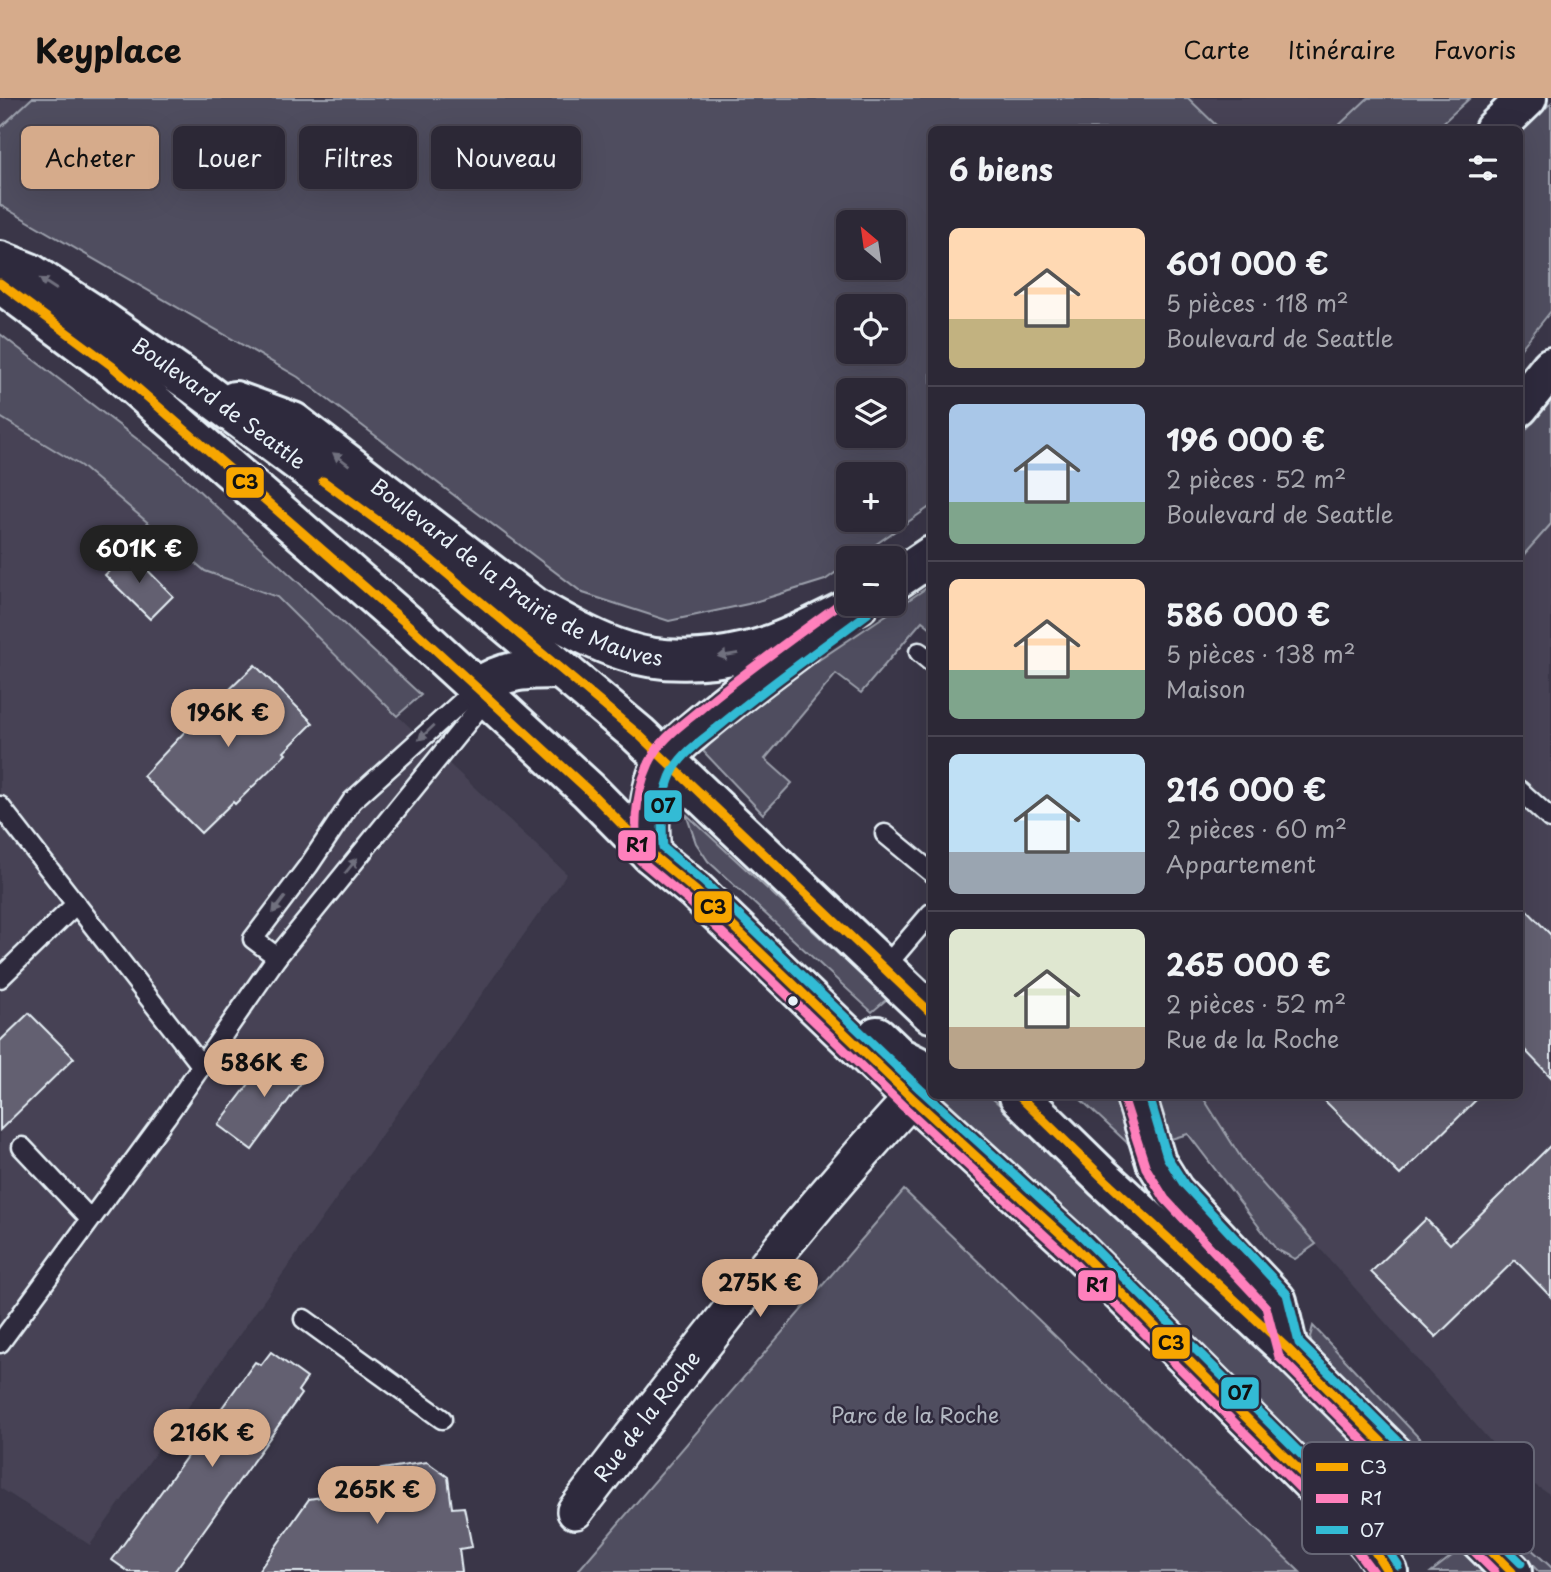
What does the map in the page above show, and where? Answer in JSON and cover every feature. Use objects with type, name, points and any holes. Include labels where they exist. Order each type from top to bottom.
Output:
[{"type":"main road","points":[[1499,126],[1518,110]]},
{"type":"main road","name":"Boulevard de Seattle","points":[[0,261],[30,273],[196,386],[426,556],[665,760],[928,1010]]},
{"type":"main road","name":"Boulevard de Seattle","points":[[0,283],[112,366],[159,406],[415,631],[588,790],[651,854],[696,891],[755,923],[899,1057],[922,1086]]},
{"type":"main road","points":[[1523,402],[1551,367]]},
{"type":"main road","name":"Boulevard de la Prairie de Mauves","points":[[196,386],[293,422],[534,607],[626,652],[666,659],[708,658],[748,652],[836,614]]},
{"type":"main road","points":[[906,573],[928,558]]},
{"type":"main road","name":"Boulevard de la Prairie de Mauves","points":[[651,854],[648,827],[653,795],[665,760],[681,742],[745,688],[844,616]]},
{"type":"main road","points":[[482,693],[488,680],[518,670],[560,669]]},
{"type":"main road","name":"Boulevard de Seattle","points":[[934,1099],[1072,1244],[1302,1473]]},
{"type":"main road","points":[[1022,1099],[1103,1178],[1289,1349],[1382,1442]]},
{"type":"main road","points":[[1137,1099],[1156,1162],[1174,1191],[1278,1301],[1289,1349]]},
{"type":"main road","name":"Boulevard de Seattle","points":[[1376,1554],[1388,1572]]},
{"type":"main road","points":[[1494,1554],[1512,1572]]},
{"type":"street","name":"Rue de la Roche","points":[[575,1511],[724,1319],[868,1146],[922,1086]]},
{"type":"lane","points":[[277,957],[253,939],[309,865],[352,801],[482,693]]},
{"type":"lane","points":[[0,1343],[277,957],[482,693]]},
{"type":"lane","points":[[1523,794],[1551,819]]},
{"type":"lane","points":[[0,806],[201,1065]]},
{"type":"lane","points":[[885,834],[928,870]]},
{"type":"lane","points":[[0,978],[76,904]]},
{"type":"lane","points":[[885,967],[928,917]]},
{"type":"lane","points":[[22,1147],[90,1219]]},
{"type":"lane","points":[[304,1319],[443,1419]]},
{"type":"shaded area","points":[[0,98],[32,98],[0,128]]},
{"type":"shaded area","points":[[1188,98],[1368,98],[1338,126],[1216,126]]},
{"type":"shaded area","points":[[0,417],[81,466],[205,571],[277,597],[351,672],[567,874],[90,1545],[0,1488]]},
{"type":"shaded area","points":[[1551,524],[1551,1495],[1534,1484],[1534,1442],[1491,1442],[1245,1164],[1204,1099],[1523,1099],[1523,556]]},
{"type":"green space","points":[[32,98],[1188,98],[1217,126],[928,126],[928,508],[906,523],[906,462],[836,462],[836,532],[894,532],[873,546],[836,546],[836,572],[825,580],[748,604],[669,621],[583,593],[298,377],[0,205],[0,128]]},
{"type":"green space","points":[[1368,98],[1470,98],[1439,126],[1338,126]]},
{"type":"green space","points":[[1551,103],[1551,311],[1523,346],[1523,129]]},
{"type":"green space","points":[[0,334],[171,465],[421,695],[397,716],[277,597],[205,571],[81,466],[0,417]]},
{"type":"green space","points":[[1551,399],[1551,524],[1523,556],[1523,434]]},
{"type":"green space","points":[[928,587],[928,626],[922,621],[861,693],[836,674],[765,759],[792,783],[763,814],[703,751],[747,708],[885,616],[906,616],[906,602]]},
{"type":"green space","points":[[686,814],[887,999],[872,1012],[708,861],[696,843]]},
{"type":"green space","points":[[934,1099],[993,1099],[1360,1442],[1302,1442],[1302,1461]]},
{"type":"green space","points":[[1080,1099],[1120,1099],[1135,1150]]},
{"type":"green space","points":[[1158,1099],[1204,1099],[1245,1164],[1316,1244],[1295,1259],[1276,1249],[1188,1134],[1171,1139]]},
{"type":"green space","name":"Parc de la Roche","points":[[904,1190],[1300,1572],[577,1572]]},
{"type":"green space","points":[[1313,1326],[1423,1442],[1404,1442],[1313,1350],[1310,1337]]},
{"type":"green space","points":[[1534,1552],[1551,1567],[1551,1572],[1539,1572],[1521,1554],[1534,1554]]},
{"type":"green space","points":[[1454,1554],[1468,1554],[1486,1572],[1431,1572]]},
{"type":"building","points":[[129,551],[173,596],[150,619],[105,575]]},
{"type":"building","points":[[255,665],[313,723],[284,752],[286,754],[201,833],[143,776],[223,691],[226,693]]},
{"type":"building","points":[[1523,906],[1551,935],[1551,1077],[1523,1048]]},
{"type":"building","points":[[29,1013],[74,1058],[0,1130],[0,1041]]},
{"type":"building","points":[[276,1048],[309,1072],[252,1150],[218,1125]]},
{"type":"building","points":[[1323,1099],[1477,1099],[1400,1175]]},
{"type":"building","points":[[1551,1145],[1551,1297],[1515,1260],[1436,1337],[1371,1272],[1426,1219],[1450,1244]]},
{"type":"building","points":[[271,1352],[307,1378],[298,1391],[301,1394],[174,1572],[129,1572],[112,1560],[255,1362],[261,1365]]},
{"type":"building","points":[[427,1462],[448,1477],[452,1508],[464,1507],[472,1547],[459,1549],[462,1572],[258,1572],[309,1499],[328,1496],[324,1478]]},
{"type":"transit line","name":"C3","points":[[0,283],[112,366],[415,631],[588,790],[651,854],[696,891],[912,1098],[1072,1244],[1302,1473]]},
{"type":"transit line","name":"C3","points":[[323,481],[426,556],[638,734],[928,1010]]},
{"type":"transit line","name":"R1","points":[[836,607],[739,678],[678,728],[656,751],[640,789],[636,818],[640,860],[688,900],[904,1107],[1064,1253],[1302,1490]]},
{"type":"transit line","name":"07","points":[[864,616],[754,699],[683,757],[674,769],[664,797],[663,848],[704,882],[928,1096]]},
{"type":"transit line","name":"07","points":[[931,1099],[1081,1235],[1302,1455]]},
{"type":"transit line","name":"C3","points":[[1022,1099],[1103,1178],[1288,1349],[1381,1442]]},
{"type":"transit line","name":"07","points":[[1150,1099],[1167,1157],[1184,1184],[1287,1294],[1299,1343],[1399,1442]]},
{"type":"transit line","name":"R1","points":[[1124,1100],[1146,1168],[1165,1199],[1266,1307],[1279,1357],[1364,1442]]},
{"type":"transit line","name":"R1","points":[[1360,1554],[1373,1572]]},
{"type":"transit line","name":"C3","points":[[1376,1554],[1388,1572]]},
{"type":"transit line","name":"07","points":[[1391,1554],[1398,1565]]},
{"type":"transit line","name":"R1","points":[[1477,1554],[1495,1572]]},
{"type":"transit line","name":"C3","points":[[1494,1554],[1512,1572]]},
{"type":"transit line","name":"07","points":[[1512,1554],[1521,1563]]}]
